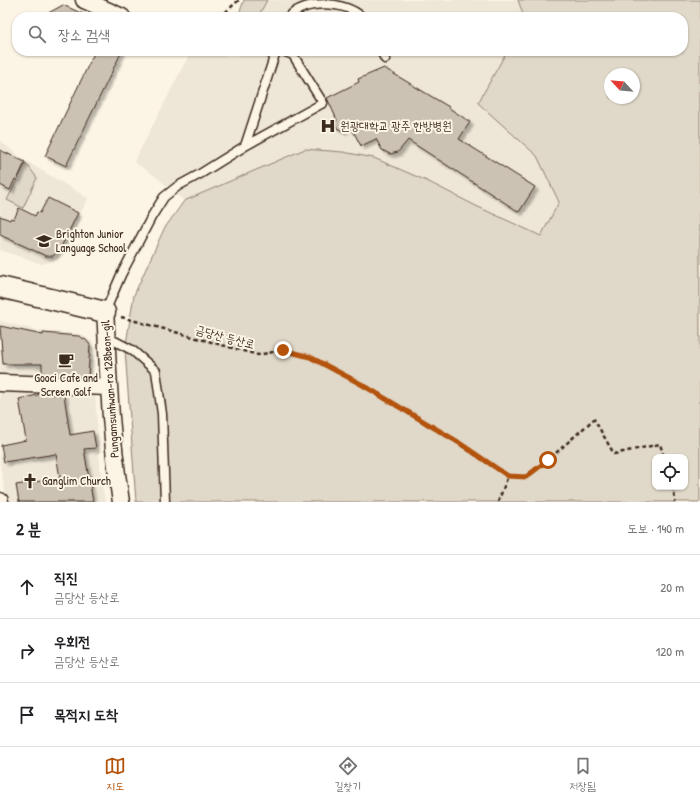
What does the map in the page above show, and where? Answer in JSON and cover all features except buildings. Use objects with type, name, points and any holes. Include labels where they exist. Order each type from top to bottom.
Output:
[{"type":"street","points":[[84,0],[111,12]]},
{"type":"street","name":"Pungamsunhwan-ro 128beon-gil","points":[[0,287],[105,312],[116,473],[121,502]]},
{"type":"street","points":[[0,383],[109,386]]},
{"type":"lane","points":[[292,12],[305,3],[318,1],[337,3],[356,12]]},
{"type":"lane","points":[[245,146],[274,56]]},
{"type":"lane","points":[[105,312],[121,275],[152,216],[164,197],[178,186],[245,146],[323,103],[294,56]]},
{"type":"lane","points":[[107,337],[132,350],[156,371],[162,414],[165,502]]},
{"type":"path","points":[[225,12],[238,0]]},
{"type":"path","name":"금당산 등산로","points":[[105,312],[221,346],[258,355],[283,350],[310,357],[367,388],[458,442],[508,476]]},
{"type":"path","points":[[498,502],[508,476],[526,477],[548,460],[594,419],[614,454],[660,444],[663,454]]},
{"type":"path","points":[[673,490],[675,502]]},
{"type":"shaded area","points":[[244,0],[267,0],[261,12],[240,12]]},
{"type":"shaded area","points":[[267,0],[518,0],[522,12],[261,12]]},
{"type":"shaded area","points":[[518,0],[700,0],[700,502],[136,502],[125,350],[134,295],[164,229],[184,201],[305,149],[343,152],[374,158],[429,182],[476,206],[541,236],[559,202],[537,156],[478,103],[504,56],[688,56],[688,12],[522,12]]},
{"type":"shaded area","name":"원광대학교 광주 한방병원","points":[[188,56],[228,56],[237,58],[238,56],[504,56],[478,103],[537,156],[559,203],[541,236],[476,206],[429,182],[374,158],[343,152],[305,149],[184,201],[154,175],[134,162]]},
{"type":"shaded area","points":[[0,141],[24,160],[88,198],[59,259],[42,264],[0,250]]},
{"type":"shaded area","points":[[26,163],[37,178],[23,208],[7,200]]},
{"type":"shaded area","points":[[0,321],[40,331],[81,334],[93,343],[91,376],[84,380],[0,376]]},
{"type":"shaded area","points":[[0,392],[95,393],[101,480],[105,502],[7,502],[0,463]]},
{"type":"place","name":"원광대학교 광주 한방병원","points":[[328,126]]},
{"type":"place","name":"Brighton Junior Language School","points":[[44,241]]},
{"type":"place","name":"Gooci Cafe and Screen Golf","points":[[66,360]]},
{"type":"place","name":"Ganglim Church","points":[[30,481]]},
{"type":"route","points":[[283,350],[310,357],[361,384],[458,442],[508,476],[526,477],[548,460]]}]
